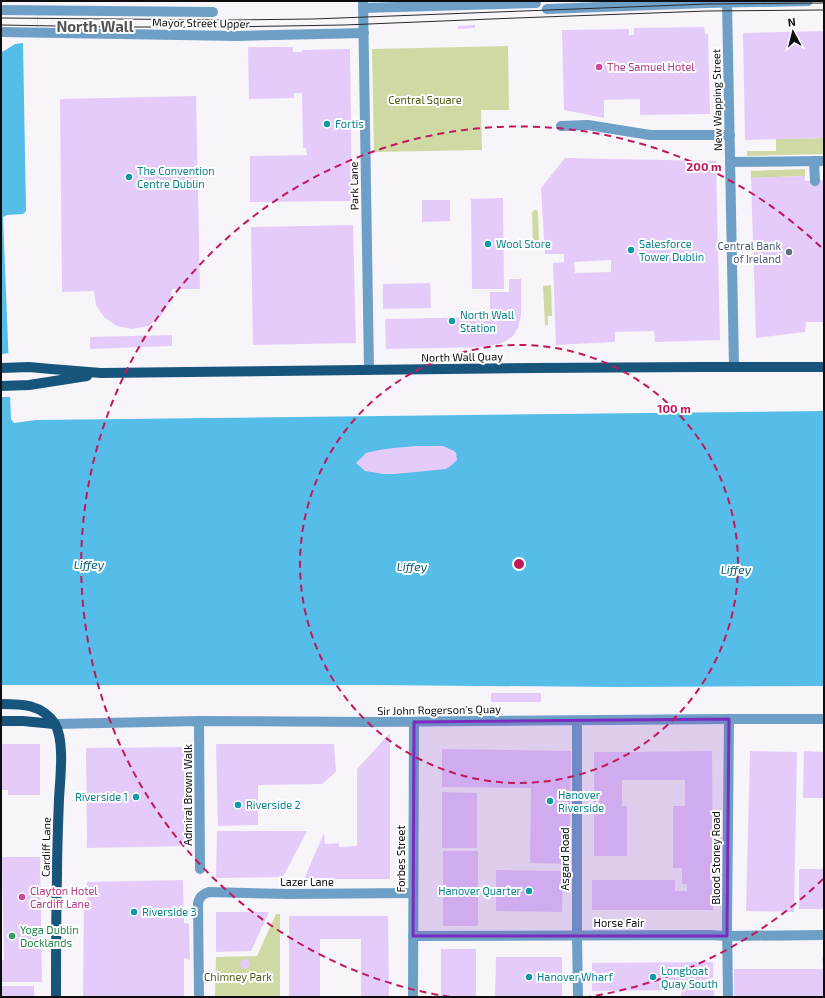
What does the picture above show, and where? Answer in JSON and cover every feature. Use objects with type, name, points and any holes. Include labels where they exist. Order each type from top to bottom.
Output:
[{"type":"main road","name":"North Wall Quay","points":[[1,368],[51,368],[101,374],[369,370],[824,367]]},
{"type":"main road","name":"North Wall Quay","points":[[1,386],[29,385],[101,374]]},
{"type":"main road","points":[[1,704],[22,704],[34,707],[50,718],[54,724]]},
{"type":"main road","name":"Sir John Rogerson's Quay","points":[[1,721],[23,721],[54,724]]},
{"type":"main road","name":"Cardiff Lane","points":[[54,724],[58,731],[61,758],[57,875],[56,997]]},
{"type":"street","points":[[547,9],[727,2],[808,1]]},
{"type":"street","name":"New Wapping Street","points":[[727,2],[734,367]]},
{"type":"street","points":[[363,5],[536,3]]},
{"type":"street","name":"Park Lane","points":[[363,5],[369,370]]},
{"type":"street","name":"Mayor Street Upper","points":[[1,10],[213,12]]},
{"type":"street","name":"Mayor Street Upper","points":[[1,32],[237,36],[364,33]]},
{"type":"street","points":[[561,126],[588,125],[650,135],[730,135]]},
{"type":"street","points":[[730,162],[819,161],[814,181]]},
{"type":"street","name":"Blood Stoney Road","points":[[728,997],[727,936],[729,719]]},
{"type":"street","name":"Sir John Rogerson's Quay","points":[[54,724],[199,721],[414,722],[824,719]]},
{"type":"street","name":"Asgard Road","points":[[577,720],[578,997]]},
{"type":"street","name":"Admiral Brown Walk","points":[[199,721],[200,869]]},
{"type":"street","name":"Forbes Street","points":[[413,997],[414,722]]},
{"type":"street","name":"Lazer Lane","points":[[199,997],[198,903],[201,896],[205,893],[413,893]]},
{"type":"street","name":"Horse Fair","points":[[413,936],[824,935]]},
{"type":"highlighted area","points":[[729,719],[727,936],[413,936],[414,722]]},
{"type":"green space","name":"Central Square","points":[[508,46],[509,110],[481,110],[482,150],[374,152],[372,49]]},
{"type":"green space","points":[[824,138],[824,154],[747,156],[747,151],[776,151],[776,139]]},
{"type":"green space","points":[[805,169],[805,176],[751,178],[751,171]]},
{"type":"green space","points":[[535,210],[538,212],[539,244],[536,247],[533,245],[532,213]]},
{"type":"green space","points":[[551,285],[552,316],[548,316],[548,325],[545,326],[543,286]]},
{"type":"green space","name":"Chimney Park","points":[[276,914],[280,914],[280,997],[215,997],[216,957],[257,956]]},
{"type":"water","name":"Liffey","points":[[1,1],[37,1],[38,43],[23,43],[26,211],[23,214],[7,215],[3,217],[11,419],[14,423],[36,420],[824,411],[824,686],[616,687],[373,685],[1,685]]},
{"type":"pier","points":[[1,1],[37,1],[38,43],[15,44],[1,52]]},
{"type":"pier","points":[[10,353],[12,397],[1,397],[1,354]]},
{"type":"building","points":[[475,25],[475,28],[458,29],[458,26]]},
{"type":"building","points":[[704,27],[705,34],[708,34],[710,114],[640,115],[640,99],[604,100],[604,118],[564,110],[562,30],[629,29],[629,35],[634,35],[634,28]]},
{"type":"building","points":[[824,31],[824,138],[745,140],[743,33]]},
{"type":"building","name":"Fortis","points":[[248,47],[293,47],[293,52],[302,52],[302,50],[350,49],[352,201],[250,202],[250,156],[307,155],[306,148],[303,148],[302,93],[294,93],[294,98],[249,99]]},
{"type":"building","name":"The Convention Centre Dublin","points":[[196,96],[200,289],[172,289],[169,304],[160,317],[148,326],[132,329],[117,326],[104,317],[96,305],[94,291],[62,292],[60,99]]},
{"type":"building","name":"Salesforce Tower Dublin","points":[[565,158],[716,161],[720,340],[655,342],[654,331],[615,332],[615,342],[556,345],[553,263],[564,262],[564,254],[545,254],[541,188]],"holes":[[[611,260],[611,272],[575,273],[574,262]]]},
{"type":"building","name":"Central Bank of Ireland","points":[[805,176],[805,181],[824,180],[824,322],[806,322],[805,332],[756,338],[751,178]]},
{"type":"building","name":"Wool Store","points":[[503,198],[504,289],[472,289],[471,199]]},
{"type":"building","points":[[422,200],[450,200],[450,221],[422,222]]},
{"type":"building","points":[[353,225],[356,343],[253,345],[251,227]]},
{"type":"building","name":"North Wall Station","points":[[509,279],[521,279],[521,315],[518,328],[513,336],[506,341],[490,347],[386,349],[385,319],[490,317],[490,292],[509,292]]},
{"type":"building","points":[[430,283],[431,308],[383,309],[383,284]]},
{"type":"building","points":[[172,335],[172,346],[90,349],[90,337]]},
{"type":"building","points":[[416,446],[443,446],[456,453],[457,460],[446,469],[395,474],[365,471],[356,463],[366,453]]},
{"type":"building","points":[[491,693],[541,693],[541,702],[491,702]]},
{"type":"building","points":[[390,733],[390,879],[304,879],[324,833],[325,844],[339,843],[339,847],[357,846],[357,769]]},
{"type":"building","points":[[1,744],[40,744],[40,795],[8,795],[8,790],[1,790]]},
{"type":"building","name":"Riverside 2","points":[[216,744],[334,744],[336,772],[322,784],[258,785],[258,825],[218,826]]},
{"type":"building","name":"Riverside 1","points":[[185,747],[187,846],[87,848],[86,748]]},
{"type":"building","name":"Hanover Riverside","points":[[442,749],[571,751],[569,864],[530,863],[531,788],[442,787]]},
{"type":"building","points":[[712,751],[713,910],[592,910],[592,880],[675,880],[675,891],[687,891],[687,884],[682,884],[682,868],[673,868],[673,806],[685,806],[685,780],[622,780],[622,806],[627,806],[627,856],[594,856],[594,752]]},
{"type":"building","points":[[750,751],[797,752],[794,912],[746,911]]},
{"type":"building","points":[[804,751],[824,752],[824,798],[803,798]]},
{"type":"building","points":[[442,792],[477,793],[477,848],[442,848]]},
{"type":"building","points":[[217,831],[307,831],[283,877],[216,878]]},
{"type":"building","points":[[443,851],[478,851],[478,926],[443,926]]},
{"type":"building","name":"Clayton Hotel Cardiff Lane","points":[[2,857],[40,857],[42,982],[1,982],[1,960],[4,960]]},
{"type":"building","points":[[799,869],[824,869],[824,909],[799,909]]},
{"type":"building","name":"Hanover Quarter","points":[[496,870],[563,871],[562,912],[496,911]]},
{"type":"building","points":[[183,880],[184,923],[189,924],[190,960],[184,958],[184,997],[83,997],[84,900],[87,902],[87,882]]},
{"type":"building","points":[[216,912],[269,912],[251,951],[216,952]]},
{"type":"building","points":[[289,916],[388,916],[389,997],[361,997],[361,939],[320,939],[320,997],[289,997]]},
{"type":"building","points":[[441,949],[476,949],[476,997],[441,997]]},
{"type":"building","name":"Hanover Wharf","points":[[496,957],[562,957],[562,997],[495,997]]},
{"type":"building","points":[[822,957],[824,957],[824,997],[734,997],[734,969],[823,969]]},
{"type":"building","points":[[243,959],[247,959],[249,960],[249,968],[243,969],[240,966],[240,962]]},
{"type":"building","name":"Longboat Quay South","points":[[713,962],[714,997],[681,997],[681,990],[592,991],[592,963]]},
{"type":"building","points":[[1,986],[34,986],[34,997],[1,997]]},
{"type":"tram line","points":[[1,18],[231,20],[313,19],[707,4],[824,3]]},
{"type":"tram line","points":[[1,25],[114,27],[344,25],[707,11],[824,10]]},
{"type":"place","name":"The Samuel Hotel","points":[[599,67]]},
{"type":"place","name":"Fortis","points":[[327,124]]},
{"type":"place","name":"The Convention Centre Dublin","points":[[129,177]]},
{"type":"place","name":"Wool Store","points":[[488,244]]},
{"type":"place","name":"Salesforce Tower Dublin","points":[[631,250]]},
{"type":"place","name":"Central Bank of Ireland","points":[[789,252]]},
{"type":"place","name":"North Wall Station","points":[[452,321]]},
{"type":"place","name":"Riverside 1","points":[[136,797]]},
{"type":"place","name":"Hanover Riverside","points":[[550,801]]},
{"type":"place","name":"Riverside 2","points":[[238,805]]},
{"type":"place","name":"Hanover Quarter","points":[[529,891]]},
{"type":"place","name":"Clayton Hotel Cardiff Lane","points":[[22,897]]},
{"type":"place","name":"Riverside 3","points":[[134,912]]},
{"type":"place","name":"Yoga Dublin Docklands","points":[[12,936]]},
{"type":"place","name":"Hanover Wharf","points":[[529,977]]},
{"type":"place","name":"Longboat Quay South","points":[[653,977]]},
{"type":"district","name":"North Wall","points":[[95,27]]}]
